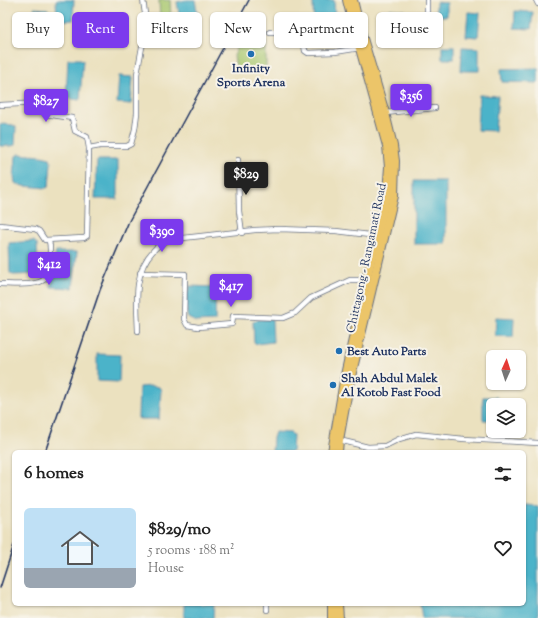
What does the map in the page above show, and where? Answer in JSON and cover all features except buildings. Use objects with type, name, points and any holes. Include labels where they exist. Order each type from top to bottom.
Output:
[{"type":"highway","name":"Chittagong - Rangamati Road","points":[[347,0],[350,12]]},
{"type":"highway","name":"Chittagong - Rangamati Road","points":[[338,450],[349,385],[381,236],[392,168],[393,146],[385,112],[353,0]]},
{"type":"highway","name":"Chittagong - Rangamati Road","points":[[360,48],[392,168]]},
{"type":"highway","name":"Chittagong - Rangamati Road","points":[[332,450],[345,375],[366,280],[381,236]]},
{"type":"highway","points":[[332,606],[332,618]]},
{"type":"highway","points":[[338,606],[338,618]]},
{"type":"street","points":[[90,148],[100,146],[127,146],[131,144],[135,130],[137,113],[137,74],[142,48],[148,34],[143,0]]},
{"type":"street","points":[[427,0],[427,12]]},
{"type":"street","points":[[536,0],[538,4]]},
{"type":"street","points":[[304,48],[308,54],[360,48]]},
{"type":"street","points":[[0,104],[41,103],[45,114],[72,118],[75,132],[87,137],[90,148],[87,236],[84,238],[52,239],[50,241],[45,240],[39,231],[35,229],[0,225]]},
{"type":"street","points":[[385,112],[435,108]]},
{"type":"street","points":[[238,160],[239,211],[242,233]]},
{"type":"street","points":[[138,330],[137,292],[140,273],[146,258],[163,241],[172,238],[279,229],[336,231],[381,236]]},
{"type":"street","points":[[0,284],[28,284],[40,282],[47,277],[51,248],[50,241]]},
{"type":"street","points":[[140,273],[186,274],[184,319],[187,325],[198,327],[232,324],[233,316],[283,318],[296,312],[310,298],[350,280],[366,280]]},
{"type":"street","points":[[339,440],[368,447],[385,446],[398,439],[416,434],[464,439],[538,443]]},
{"type":"green space","points":[[159,0],[170,0],[171,12],[160,12]]},
{"type":"green space","name":"Infinity Sports Arena","points":[[236,48],[266,48],[266,71],[236,70],[234,55]]},
{"type":"water","points":[[56,0],[74,0],[72,20],[64,21],[64,12],[57,12]]},
{"type":"water","points":[[195,0],[197,12],[179,12],[177,2]]},
{"type":"water","points":[[313,0],[334,0],[335,12],[313,12]]},
{"type":"water","points":[[436,2],[447,3],[447,16],[443,16],[443,12],[436,12]]},
{"type":"water","points":[[34,8],[48,9],[48,12],[34,12]]},
{"type":"water","points":[[390,9],[404,10],[404,12],[390,12]]},
{"type":"water","points":[[515,11],[533,12],[531,29],[514,28]]},
{"type":"water","points":[[468,12],[480,13],[478,37],[466,36]]},
{"type":"water","points":[[443,46],[454,46],[454,59],[442,59]]},
{"type":"water","points":[[462,47],[479,48],[479,71],[461,71]]},
{"type":"water","points":[[68,59],[83,60],[79,100],[66,98]]},
{"type":"water","points":[[538,68],[538,83],[502,82],[501,69]]},
{"type":"water","points":[[119,76],[133,77],[131,104],[117,103]]},
{"type":"water","points":[[479,95],[498,96],[495,131],[477,130]]},
{"type":"water","points":[[0,124],[13,125],[16,127],[15,145],[0,146]]},
{"type":"water","points":[[19,154],[50,158],[49,186],[47,188],[23,186],[15,183],[14,177],[16,156]]},
{"type":"water","points":[[97,160],[118,160],[117,199],[95,199]]},
{"type":"water","points":[[414,181],[446,181],[446,244],[414,244]]},
{"type":"water","points":[[34,241],[37,244],[38,274],[13,275],[10,273],[9,243]]},
{"type":"water","points":[[56,252],[77,252],[73,288],[51,287]]},
{"type":"water","points":[[190,286],[215,287],[215,321],[196,322],[188,318],[186,302]]},
{"type":"water","points":[[496,317],[514,318],[513,337],[495,336]]},
{"type":"water","points":[[271,319],[273,342],[256,344],[254,342],[253,322],[256,320]]},
{"type":"water","points":[[97,354],[120,355],[119,382],[97,381]]},
{"type":"water","points":[[139,387],[159,387],[161,390],[159,419],[140,419],[138,418]]},
{"type":"water","points":[[483,397],[497,397],[486,398],[486,420],[483,420]]},
{"type":"water","points":[[275,432],[291,433],[293,435],[292,450],[272,450]]},
{"type":"water","points":[[526,505],[538,506],[538,618],[422,618],[420,606],[526,606]]},
{"type":"water","points":[[184,606],[214,606],[213,618],[184,618]]},
{"type":"railway","points":[[46,450],[100,290],[129,221],[249,0]]},
{"type":"railway","points":[[0,588],[12,551]]},
{"type":"place","name":"Infinity Sports Arena","points":[[251,54]]},
{"type":"place","name":"Best Auto Parts","points":[[339,351]]},
{"type":"place","name":"Shah Abdul Malek Al Kotob Fast Food","points":[[333,385]]}]
